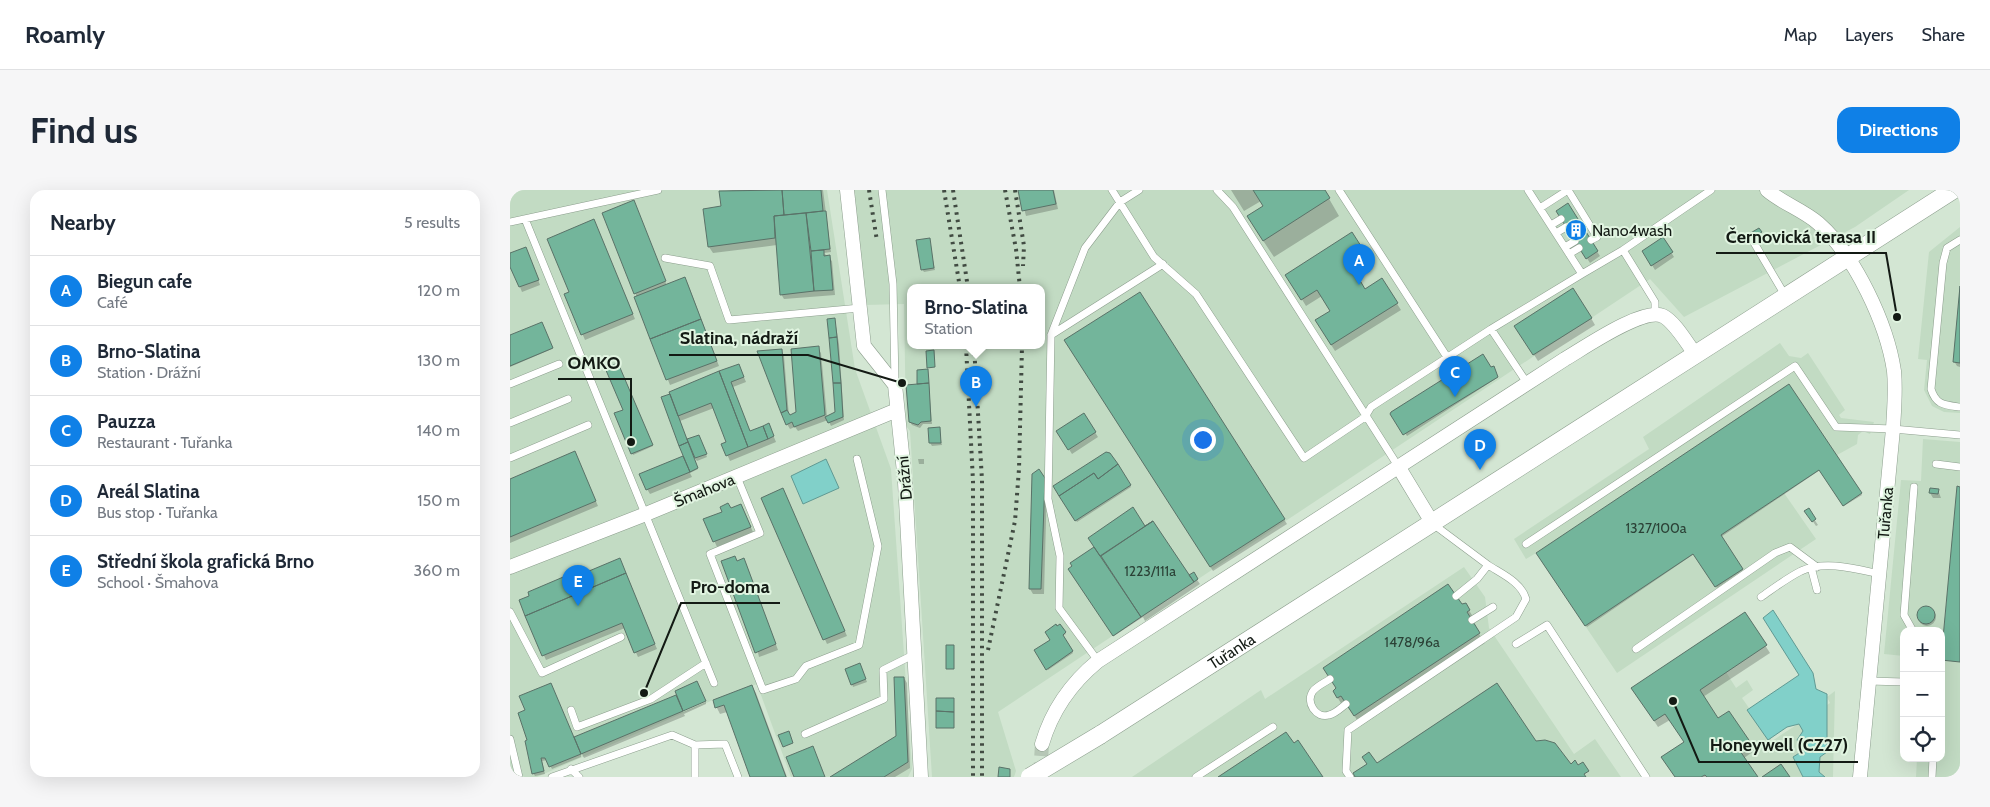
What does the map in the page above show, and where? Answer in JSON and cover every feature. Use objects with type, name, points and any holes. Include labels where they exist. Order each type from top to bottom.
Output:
[{"type":"street","points":[[847,190],[864,346],[895,385]]},
{"type":"street","name":"Tuřanka","points":[[1768,190],[1819,223],[1847,259],[1870,296],[1889,347],[1895,382],[1893,429],[1860,777]]},
{"type":"street","points":[[1847,259],[1953,190]]},
{"type":"street","name":"Tuřanka","points":[[1030,777],[1100,735],[1433,524],[1847,259]]},
{"type":"street","points":[[1042,744],[1053,715],[1064,695],[1080,676],[1098,661],[1527,383],[1642,317],[1655,315],[1668,320],[1696,355]]},
{"type":"street","name":"Drážní","points":[[895,385],[905,482],[921,777]]},
{"type":"street","name":"Šmahova","points":[[510,567],[646,514],[898,410]]},
{"type":"street","points":[[1398,466],[1433,524]]},
{"type":"lane","points":[[510,222],[658,190]]},
{"type":"lane","points":[[882,190],[894,284],[895,385]]},
{"type":"lane","points":[[1112,190],[1154,257],[1196,294],[1304,458],[1365,417],[1371,407],[1491,329],[1623,250],[1710,190]]},
{"type":"lane","points":[[1098,661],[1059,608],[1060,556],[1048,499],[1051,335],[1085,248],[1120,202],[1139,190]]},
{"type":"lane","points":[[1217,190],[1233,207],[1365,417],[1398,466]]},
{"type":"lane","points":[[1339,190],[1447,358]]},
{"type":"lane","points":[[1528,190],[1582,274]]},
{"type":"lane","points":[[1540,208],[1568,190],[1581,218],[1590,231],[1597,236],[1591,240]]},
{"type":"lane","points":[[525,219],[714,683]]},
{"type":"lane","points":[[1551,225],[1561,219]]},
{"type":"lane","points":[[1556,233],[1566,227]]},
{"type":"lane","points":[[1960,240],[1947,248],[1943,263],[1931,389],[1935,400],[1943,406],[1960,407]]},
{"type":"lane","points":[[1565,247],[1574,241]]},
{"type":"lane","points":[[1753,241],[1786,297]]},
{"type":"lane","points":[[1569,254],[1579,248]]},
{"type":"lane","points":[[1623,250],[1655,302],[1655,315]]},
{"type":"lane","points":[[665,258],[710,266],[729,320],[860,308]]},
{"type":"lane","points":[[1051,335],[1163,264]]},
{"type":"lane","points":[[1491,329],[1527,383]]},
{"type":"lane","points":[[510,384],[559,364]]},
{"type":"lane","points":[[1526,544],[1795,366],[1836,427],[1893,429],[1960,436]]},
{"type":"lane","points":[[510,423],[568,399]]},
{"type":"lane","points":[[510,458],[588,425]]},
{"type":"lane","points":[[737,477],[760,533],[710,554],[763,690],[796,679],[806,666],[859,645],[878,546],[857,459]]},
{"type":"lane","points":[[1936,464],[1960,466]]},
{"type":"lane","points":[[1911,627],[1904,615],[1914,487]]},
{"type":"lane","points":[[1350,777],[1346,771],[1348,730],[1516,617],[1526,599],[1524,591],[1516,582],[1462,547],[1433,524]]},
{"type":"lane","points":[[1636,649],[1775,553],[1790,547],[1814,567],[1817,590]]},
{"type":"lane","points":[[1456,596],[1477,579],[1488,564]]},
{"type":"lane","points":[[1761,597],[1793,576],[1814,567],[1850,568],[1880,574]]},
{"type":"lane","points":[[1472,620],[1493,608]]},
{"type":"lane","points":[[510,612],[542,673],[621,637]]},
{"type":"lane","points":[[1516,644],[1547,625],[1646,777]]},
{"type":"lane","points":[[805,734],[884,699],[883,670],[915,654]]},
{"type":"lane","points":[[571,710],[577,727],[652,699],[706,663]]},
{"type":"lane","points":[[1330,679],[1311,694],[1312,708],[1321,715],[1329,715],[1346,704]]},
{"type":"lane","points":[[1869,681],[1900,682]]},
{"type":"lane","points":[[1196,777],[1273,727]]},
{"type":"lane","points":[[552,777],[672,735],[695,745],[725,744],[738,777]]},
{"type":"lane","points":[[510,739],[519,777]]},
{"type":"lane","points":[[695,745],[695,777]]},
{"type":"lane","points":[[1932,777],[1933,762]]},
{"type":"lane","points":[[572,769],[579,777]]},
{"type":"shaded area","points":[[510,190],[827,190],[855,369],[891,469],[912,769],[908,777],[791,777],[757,684],[713,700],[537,777],[510,777]]},
{"type":"shaded area","points":[[852,190],[1909,190],[1855,227],[1684,317],[1650,279],[998,712],[1016,771],[1014,777],[932,777],[910,431],[906,426],[904,304],[865,305],[857,216]]},
{"type":"shaded area","points":[[1960,227],[1960,413],[1944,412],[1932,406],[1924,390],[1927,360],[1918,359],[1929,252]]},
{"type":"shaded area","points":[[1780,343],[1789,356],[1801,358],[1808,353],[1845,410],[1839,415],[1841,418],[1874,422],[1870,434],[1863,431],[1858,435],[1857,444],[1837,455],[1862,493],[1843,506],[1819,470],[1784,493],[1816,539],[1617,673],[1536,553],[1526,559],[1514,539],[1649,449],[1643,437]]},
{"type":"shaded area","points":[[1923,439],[1960,442],[1960,777],[1916,777],[1917,762],[1945,762],[1945,627],[1900,627],[1900,656],[1884,654],[1901,480],[1921,481]]},
{"type":"shaded area","points":[[1464,567],[1485,597],[1489,628],[1574,754],[1595,739],[1621,777],[1132,777],[1261,690],[1265,699]]},
{"type":"shaded area","points":[[1726,672],[1736,688],[1747,680],[1753,690],[1742,698],[1772,741],[1830,703],[1827,697],[1835,691],[1833,777],[1707,777],[1705,775],[1701,777],[1675,777],[1661,757],[1684,742],[1665,712]]},
{"type":"water","points":[[826,459],[839,488],[803,504],[791,476]]},
{"type":"water","points":[[1773,610],[1813,673],[1816,689],[1827,694],[1827,752],[1820,757],[1819,772],[1825,777],[1803,777],[1793,757],[1804,750],[1797,740],[1803,731],[1799,724],[1787,727],[1768,740],[1747,710],[1799,675],[1763,618]]},
{"type":"building","points":[[782,190],[784,215],[774,216],[775,238],[708,247],[703,209],[721,206],[719,191]]},
{"type":"building","points":[[782,190],[821,190],[823,211],[784,215]]},
{"type":"building","points":[[1018,190],[1053,190],[1056,204],[1022,211]]},
{"type":"building","points":[[1253,190],[1325,190],[1330,198],[1263,241],[1247,216],[1263,206]]},
{"type":"building","points":[[634,200],[666,281],[634,294],[602,213]]},
{"type":"building","name":"Nano4wash","points":[[1568,203],[1598,251],[1586,259],[1556,211]]},
{"type":"building","points":[[826,211],[830,249],[811,251],[806,213]]},
{"type":"building","points":[[806,213],[814,291],[780,295],[774,216]]},
{"type":"building","points":[[594,219],[633,314],[581,335],[564,294],[569,292],[547,239]]},
{"type":"building","points":[[1759,228],[1762,232],[1749,240],[1747,235]]},
{"type":"building","points":[[1352,232],[1368,257],[1352,267],[1365,289],[1382,278],[1398,303],[1331,345],[1315,320],[1330,311],[1317,290],[1301,300],[1285,275]]},
{"type":"building","points":[[1663,237],[1673,252],[1651,266],[1642,251]]},
{"type":"building","points":[[930,238],[934,268],[921,270],[916,240]]},
{"type":"building","points":[[526,247],[539,280],[519,287],[510,267],[510,253]]},
{"type":"building","points":[[824,250],[824,256],[830,255],[833,290],[814,291],[811,251]]},
{"type":"building","points":[[685,277],[701,319],[650,339],[634,297]]},
{"type":"building","points":[[1960,286],[1960,363],[1953,362]]},
{"type":"building","points":[[1573,288],[1592,318],[1533,355],[1514,326]]},
{"type":"building","points":[[1140,292],[1285,519],[1210,567],[1064,340]]},
{"type":"building","points":[[835,318],[837,337],[829,338],[827,319]]},
{"type":"building","points":[[701,319],[717,361],[666,380],[650,339]]},
{"type":"building","points":[[542,322],[553,348],[510,366],[510,335]]},
{"type":"building","points":[[837,337],[841,383],[833,383],[829,338]]},
{"type":"building","points":[[819,346],[825,415],[794,427],[792,422],[786,425],[781,413],[787,410],[790,415],[796,412],[791,349]]},
{"type":"building","points":[[782,349],[787,410],[781,413],[757,351]]},
{"type":"building","points":[[934,350],[935,367],[927,368],[926,351]]},
{"type":"building","points":[[1483,354],[1491,367],[1494,366],[1498,377],[1403,435],[1390,414],[1391,412]]},
{"type":"building","points":[[618,363],[653,445],[631,454],[614,413],[623,410],[605,368]]},
{"type":"building","points":[[739,364],[744,377],[731,382],[750,431],[763,426],[768,439],[748,447],[719,371]]},
{"type":"building","points":[[928,369],[929,383],[917,384],[917,370]]},
{"type":"building","points":[[719,371],[748,447],[726,456],[721,444],[726,442],[711,403],[678,416],[669,392]]},
{"type":"building","points":[[833,383],[841,383],[843,417],[828,423],[825,417],[835,412]]},
{"type":"building","points":[[929,383],[931,421],[921,422],[918,425],[909,422],[906,385]]},
{"type":"building","points":[[1789,384],[1862,493],[1843,506],[1819,470],[1721,535],[1743,569],[1715,587],[1693,554],[1585,626],[1536,553]]},
{"type":"building","points":[[670,394],[688,442],[679,446],[661,397]]},
{"type":"building","points":[[1084,413],[1096,432],[1068,450],[1056,431]]},
{"type":"building","points":[[769,423],[774,436],[768,439],[763,426]]},
{"type":"building","points":[[940,427],[941,443],[929,443],[928,428]]},
{"type":"building","points":[[699,435],[707,454],[695,458],[687,439]]},
{"type":"building","points":[[688,442],[698,468],[690,472],[679,446]]},
{"type":"building","points":[[575,451],[596,501],[510,537],[510,479]]},
{"type":"building","points":[[1106,452],[1110,453],[1118,464],[1098,479],[1094,473],[1059,496],[1053,486]]},
{"type":"building","points":[[683,456],[690,472],[646,490],[639,474]]},
{"type":"building","points":[[1118,464],[1131,485],[1075,521],[1059,496],[1094,473],[1098,479]]},
{"type":"building","points":[[1039,469],[1045,478],[1041,589],[1029,589],[1032,474]]},
{"type":"building","points":[[1957,486],[1960,487],[1960,662],[1945,660],[1944,627]]},
{"type":"building","points":[[783,488],[845,631],[823,640],[761,498]]},
{"type":"building","points":[[1930,488],[1939,489],[1938,494],[1929,493]]},
{"type":"building","points":[[728,503],[731,508],[741,504],[751,527],[713,542],[703,519],[722,512],[720,507]]},
{"type":"building","points":[[1133,507],[1145,526],[1153,521],[1100,556],[1088,538]]},
{"type":"building","points":[[1809,508],[1816,519],[1812,522],[1804,511]]},
{"type":"building","points":[[1153,521],[1194,582],[1141,617],[1101,556]]},
{"type":"building","points":[[1094,547],[1141,617],[1113,636],[1068,569],[1072,566],[1070,563]]},
{"type":"building","points":[[735,556],[737,561],[744,558],[776,644],[755,653],[721,561]]},
{"type":"building","points":[[620,558],[626,573],[525,616],[519,600],[529,596],[528,592],[568,575],[570,579]]},
{"type":"building","points":[[1194,572],[1198,579],[1194,582],[1189,575]]},
{"type":"building","points":[[626,573],[655,644],[634,653],[622,623],[542,656],[525,616]]},
{"type":"building","points":[[1448,584],[1462,604],[1466,603],[1470,610],[1467,612],[1480,633],[1354,716],[1341,696],[1337,698],[1333,691],[1336,688],[1323,668]]},
{"type":"building","points":[[1926,606],[1932,609],[1935,615],[1932,621],[1926,624],[1920,621],[1917,615],[1920,609]]},
{"type":"building","points":[[1745,612],[1767,645],[1700,690],[1718,718],[1729,711],[1751,743],[1740,751],[1758,777],[1707,777],[1705,775],[1701,777],[1675,777],[1661,757],[1684,742],[1665,714],[1654,721],[1631,688]]},
{"type":"building","points":[[1056,624],[1057,626],[1060,624],[1066,632],[1063,635],[1073,651],[1046,670],[1034,650],[1050,640],[1045,632]]},
{"type":"building","points":[[946,645],[954,645],[954,669],[946,669]]},
{"type":"building","points":[[860,663],[866,679],[851,685],[845,669]]},
{"type":"building","points":[[894,677],[904,677],[908,762],[884,777],[830,777],[896,736]]},
{"type":"building","points":[[697,681],[706,701],[683,711],[675,691]]},
{"type":"building","points":[[551,683],[581,754],[549,767],[545,758],[541,758],[544,771],[532,774],[525,741],[527,740],[518,713],[525,710],[519,696]]},
{"type":"building","points":[[1497,683],[1536,741],[1545,740],[1555,743],[1571,764],[1575,760],[1578,765],[1583,762],[1589,771],[1584,774],[1586,777],[1355,777],[1353,773],[1367,764],[1362,757],[1369,752],[1377,763]]},
{"type":"building","points":[[752,685],[786,777],[750,777],[724,705],[715,708],[713,700]]},
{"type":"building","points":[[676,695],[683,711],[581,754],[574,737]]},
{"type":"building","points":[[936,698],[954,698],[954,712],[936,711]]},
{"type":"building","points":[[936,711],[954,712],[954,728],[936,728]]},
{"type":"building","points":[[789,731],[793,743],[783,747],[778,735]]},
{"type":"building","points":[[1286,732],[1294,743],[1298,740],[1323,777],[1218,777]]},
{"type":"building","points":[[813,746],[825,777],[794,777],[786,757]]},
{"type":"building","points":[[1781,764],[1790,777],[1762,777]]},
{"type":"building","points":[[999,767],[1010,769],[1010,777],[998,777]]},
{"type":"tunnel","points":[[1040,777],[1042,744]]},
{"type":"railway","points":[[869,190],[877,241]]},
{"type":"railway","points":[[944,190],[959,284]]},
{"type":"railway","points":[[953,190],[967,284]]},
{"type":"railway","points":[[1005,190],[1016,249],[1020,284]]},
{"type":"railway","points":[[1015,190],[1024,246],[1023,266]]},
{"type":"railway","points":[[966,349],[973,481],[973,777]]},
{"type":"railway","points":[[974,349],[982,480],[982,777]]},
{"type":"railway","points":[[988,650],[1015,521],[1019,469],[1022,349]]},
{"type":"place","name":"Nano4wash","points":[[1576,230]]},
{"type":"place","name":"Biegun cafe","points":[[1359,285]]},
{"type":"place","name":"Černovická terasa II","points":[[1897,317]]},
{"type":"place","name":"Slatina, nádraží","points":[[902,383]]},
{"type":"place","name":"Pauzza","points":[[1455,397]]},
{"type":"place","name":"Brno-Slatina","points":[[976,407]]},
{"type":"place","name":"OMKO","points":[[631,442]]},
{"type":"place","name":"Areál Slatina","points":[[1480,470]]},
{"type":"place","name":"Střední škola grafická Brno","points":[[578,606]]},
{"type":"place","name":"Pro-doma","points":[[644,693]]},
{"type":"place","name":"Honeywell (CZ27)","points":[[1673,701]]}]
